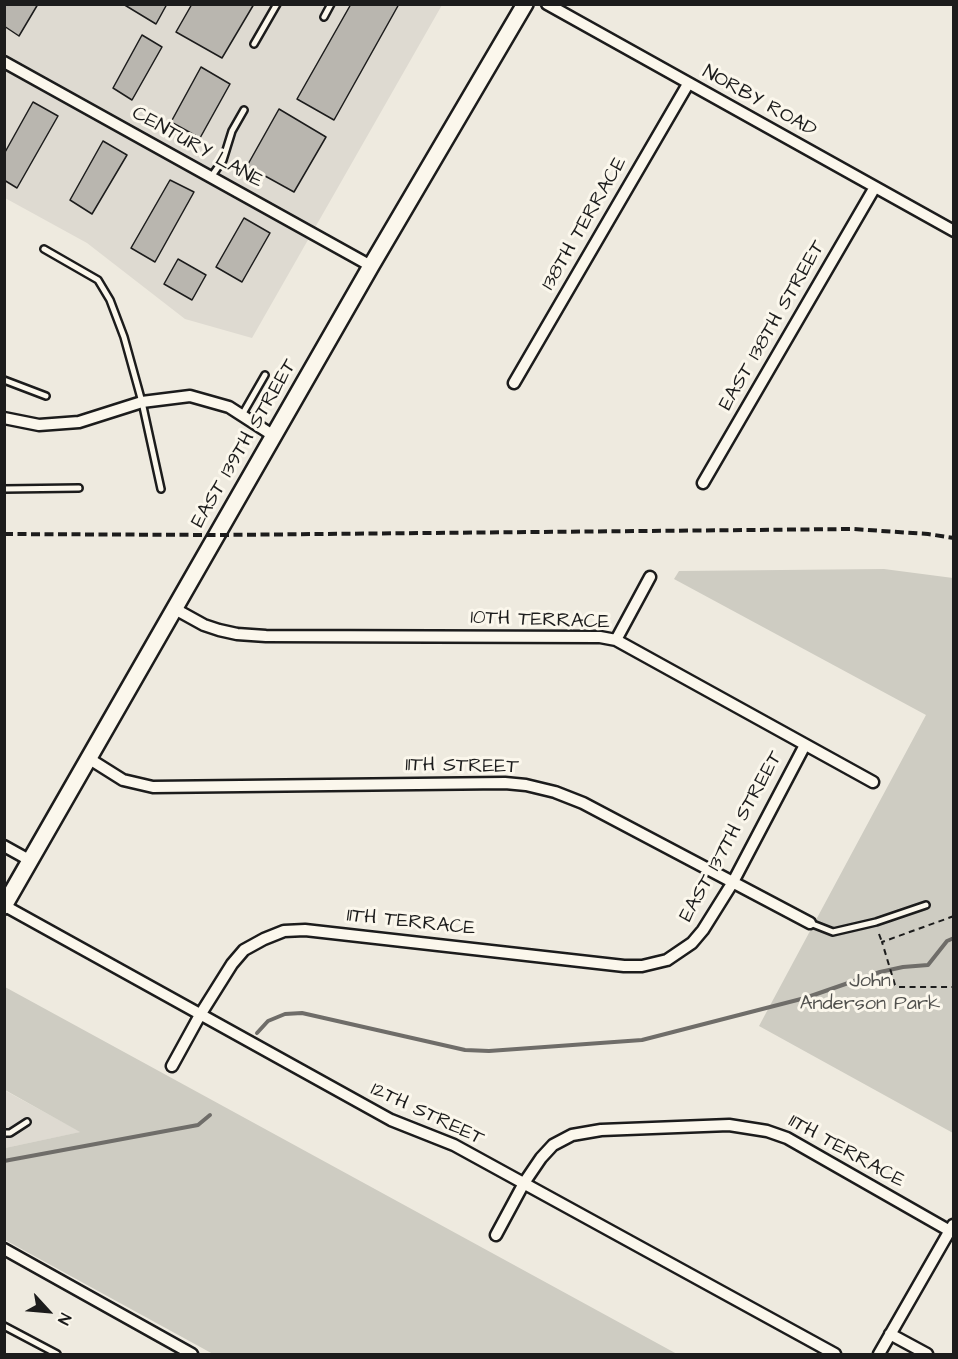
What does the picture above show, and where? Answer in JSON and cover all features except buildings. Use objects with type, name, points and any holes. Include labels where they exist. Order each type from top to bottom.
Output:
[{"type":"street","name":"EAST 139TH STREET","points":[[5,906],[371,266],[525,4]]},
{"type":"street","name":"NORBY ROAD","points":[[547,4],[954,231]]},
{"type":"street","name":"CENTURY LANE","points":[[4,62],[371,266]]},
{"type":"street","name":"138TH TERRACE","points":[[514,383],[687,84]]},
{"type":"street","name":"EAST 138TH STREET","points":[[703,483],[875,187]]},
{"type":"street","points":[[4,418],[39,425],[79,422],[142,402],[190,396],[229,407],[274,436]]},
{"type":"street","points":[[616,640],[650,578]]},
{"type":"street","name":"10TH TERRACE","points":[[175,609],[204,625],[256,636],[600,637],[616,640],[873,782]]},
{"type":"street","name":"EAST 137TH STREET","points":[[657,962],[667,960],[692,944],[703,930],[733,882],[805,745]]},
{"type":"street","name":"11TH STREET","points":[[88,758],[123,780],[153,787],[504,783],[526,785],[555,792],[583,803],[810,923]]},
{"type":"street","points":[[4,846],[31,861]]},
{"type":"street","name":"12TH STREET","points":[[5,906],[391,1120],[454,1145],[835,1354]]},
{"type":"street","name":"11TH TERRACE","points":[[200,1015],[232,964],[244,950],[284,931],[317,931],[624,966],[642,966],[657,962]]},
{"type":"street","points":[[172,1066],[200,1015]]},
{"type":"street","name":"11TH TERRACE","points":[[496,1235],[524,1183],[547,1151],[553,1145],[572,1135],[601,1130],[741,1126],[787,1138],[952,1228]]},
{"type":"street","points":[[879,1354],[952,1228]]},
{"type":"street","points":[[4,1249],[192,1354]]},
{"type":"street","points":[[891,1334],[927,1354]]},
{"type":"lane","points":[[254,45],[277,4]]},
{"type":"lane","points":[[324,17],[331,4]]},
{"type":"lane","points":[[211,177],[223,160],[232,131],[244,110]]},
{"type":"lane","points":[[44,249],[98,280],[110,300],[124,337],[142,402],[161,489]]},
{"type":"lane","points":[[242,415],[265,375]]},
{"type":"lane","points":[[4,380],[46,396]]},
{"type":"lane","points":[[4,489],[79,488]]},
{"type":"lane","points":[[810,923],[833,932],[876,922],[926,905]]},
{"type":"lane","points":[[4,1133],[10,1133],[27,1122]]},
{"type":"lane","points":[[4,1326],[57,1354]]},
{"type":"path","points":[[882,942],[954,916]]},
{"type":"path","points":[[879,934],[895,985],[903,988],[954,987]]},
{"type":"shaded area","points":[[4,5],[442,5],[252,338],[185,319],[87,243],[5,198]]},
{"type":"shaded area","points":[[4,1090],[81,1132],[5,1148]]},
{"type":"green space","name":"John Anderson Park","points":[[884,569],[953,578],[953,1133],[759,1026],[926,715],[674,579],[679,571]]},
{"type":"green space","points":[[5,987],[677,1354],[213,1354],[5,1240],[5,1148],[80,1132],[5,1090]]},
{"type":"waterway","points":[[257,1033],[268,1021],[285,1014],[302,1013],[465,1050],[489,1051],[642,1040],[805,998],[880,972],[928,965],[947,941],[954,938]]},
{"type":"waterway","points":[[4,1161],[198,1125],[210,1115]]},
{"type":"railway","points":[[4,534],[217,535],[853,529],[954,538]]}]
